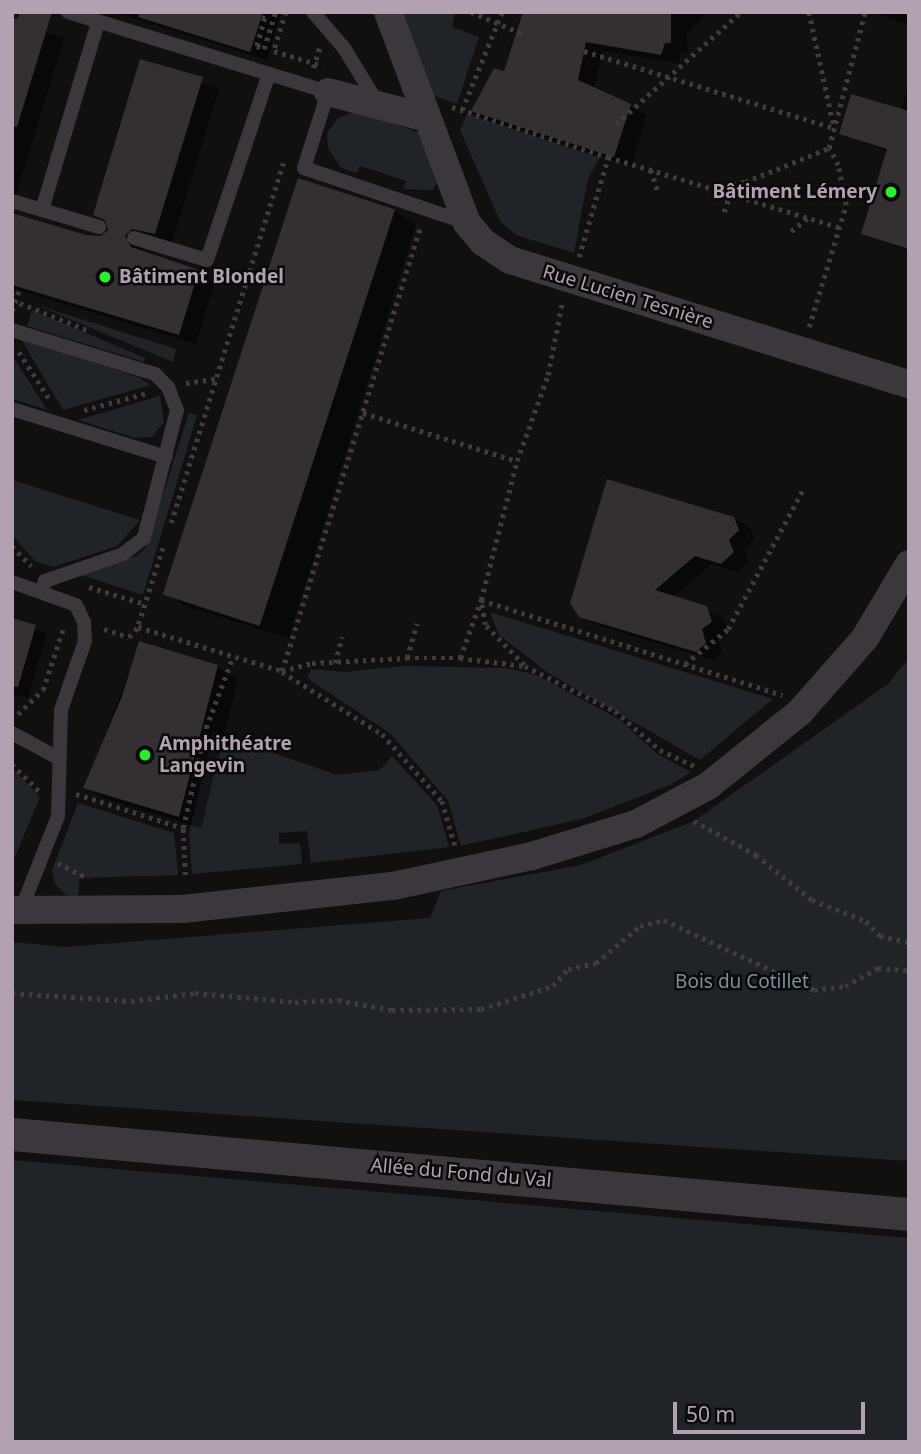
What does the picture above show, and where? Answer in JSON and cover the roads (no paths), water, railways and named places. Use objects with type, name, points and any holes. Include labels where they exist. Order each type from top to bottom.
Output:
[{"type":"street","name":"Rue Lucien Tesnière","points":[[388,12],[427,118],[451,171],[467,223],[483,242],[510,260],[909,384]]},
{"type":"street","points":[[328,92],[427,118]]},
{"type":"street","points":[[17,910],[243,905],[460,872],[587,840],[682,803],[720,778],[800,712],[865,638],[909,564]]},
{"type":"street","name":"Allée du Fond du Val","points":[[12,1134],[909,1214]]},
{"type":"lane","points":[[68,12],[328,92],[304,168],[467,223]]},
{"type":"lane","points":[[313,12],[344,48],[377,103]]},
{"type":"lane","points":[[43,210],[98,22]]},
{"type":"lane","points":[[134,238],[207,260],[269,74]]},
{"type":"lane","points":[[12,201],[99,227]]},
{"type":"lane","points":[[12,330],[155,374],[168,387],[177,410],[144,538],[123,554],[45,581],[42,592]]},
{"type":"lane","points":[[12,409],[166,457]]},
{"type":"lane","points":[[12,582],[76,605],[84,622],[85,641],[61,710],[58,758],[61,794],[58,816],[17,910]]},
{"type":"lane","points":[[12,733],[58,758]]},
{"type":"place","name":"Bâtiment Lémery","points":[[891,192]]},
{"type":"place","name":"Bâtiment Blondel","points":[[105,277]]},
{"type":"place","name":"Amphithéatre Langevin","points":[[145,755]]},
{"type":"park label","name":"Bois du Cotillet","points":[[742,982]]}]
